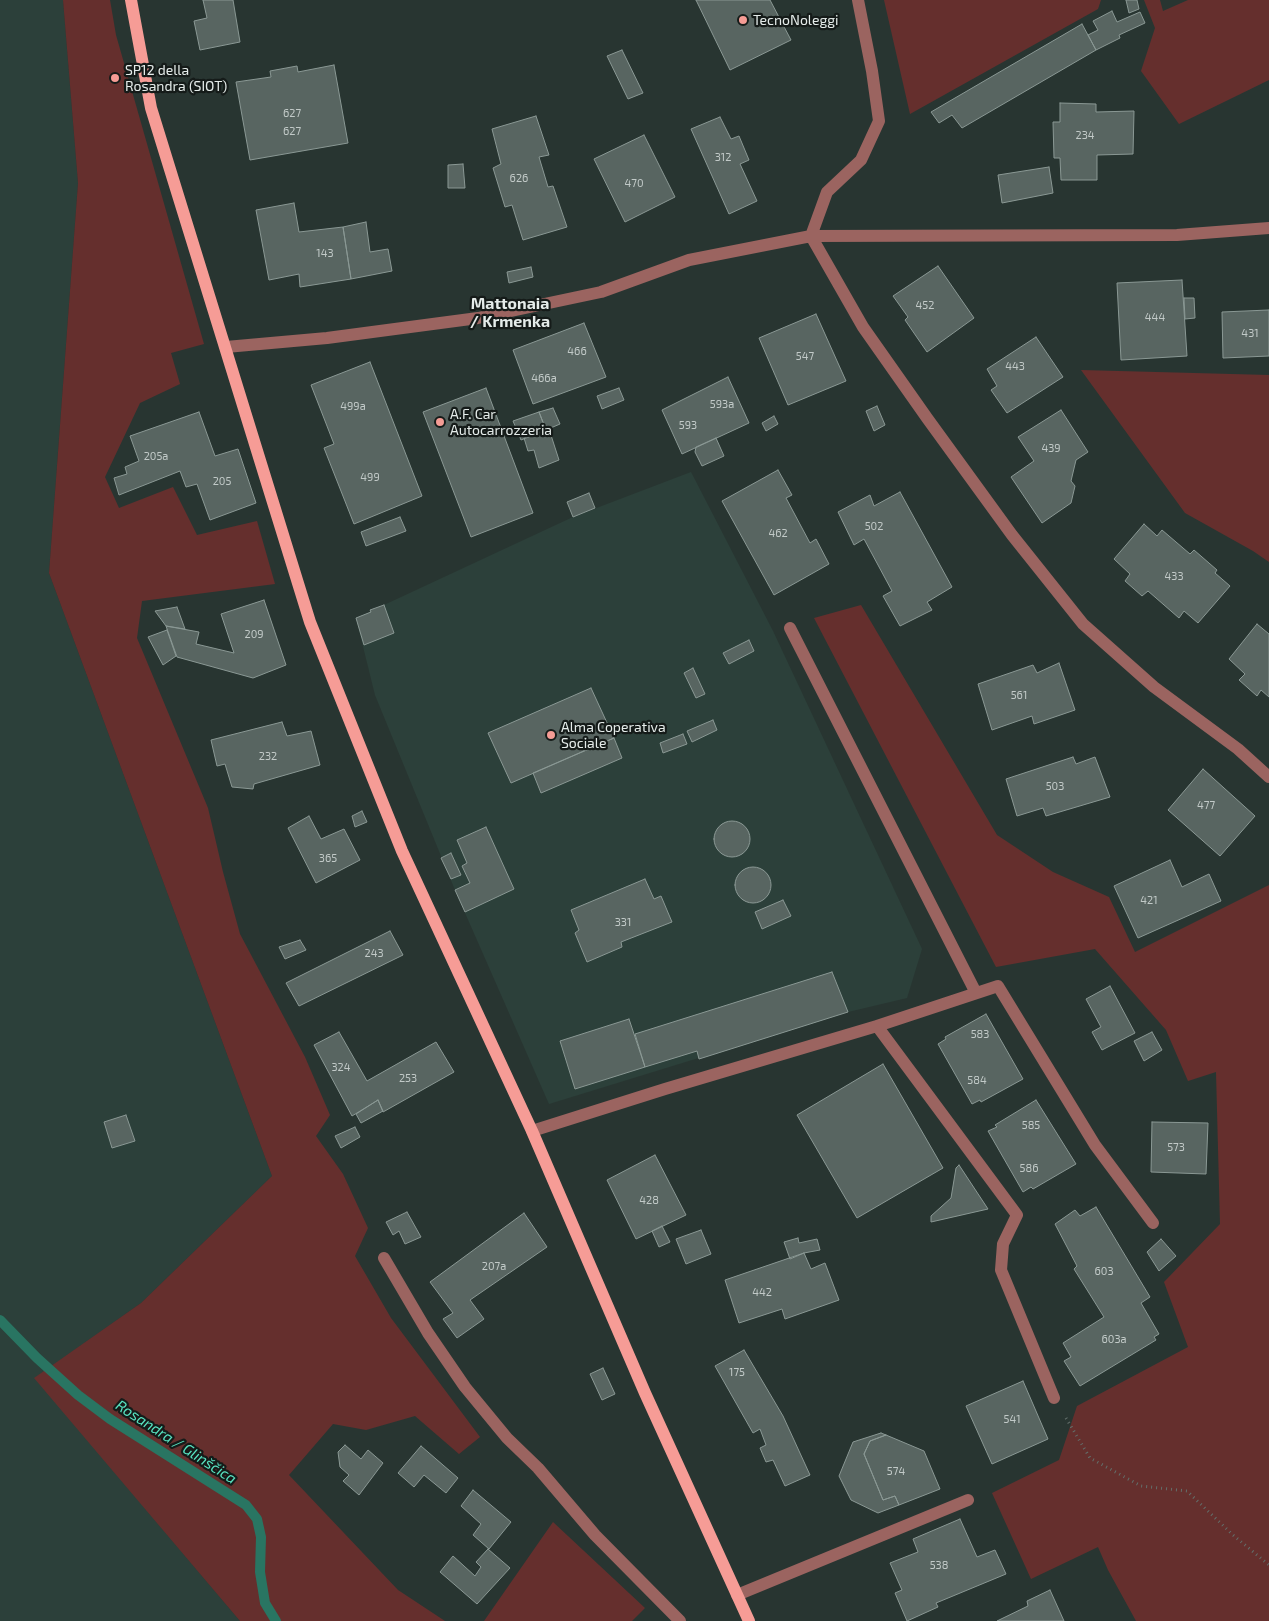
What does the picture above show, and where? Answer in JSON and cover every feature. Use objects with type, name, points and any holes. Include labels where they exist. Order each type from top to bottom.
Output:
[{"type":"main road","points":[[131,0],[151,108],[310,622],[402,851],[532,1131],[645,1393],[749,1621]]},
{"type":"street","points":[[858,0],[872,71],[879,121],[861,160],[827,192],[812,236],[863,327],[916,403],[1012,535],[1084,624],[1154,687],[1238,749],[1269,777]]},
{"type":"street","points":[[226,347],[326,338],[478,318],[601,292],[690,260],[812,236],[1177,235],[1269,228]]},
{"type":"street","points":[[790,628],[976,993]]},
{"type":"street","points":[[532,1131],[877,1026],[998,986],[1095,1145],[1153,1223]]},
{"type":"street","points":[[877,1026],[1017,1215],[1003,1244],[1001,1270],[1054,1398]]},
{"type":"street","points":[[384,1258],[428,1333],[465,1387],[507,1438],[538,1468],[595,1535],[680,1621]]},
{"type":"street","points":[[737,1595],[968,1500]]},
{"type":"path","points":[[1054,1398],[1090,1458],[1141,1486],[1187,1491],[1269,1565]]},
{"type":"shaded area","points":[[0,0],[63,0],[78,183],[49,573],[272,1176],[141,1303],[35,1378],[240,1621],[0,1621]]},
{"type":"shaded area","points":[[63,0],[110,0],[116,35],[204,344],[171,353],[180,384],[140,403],[105,477],[119,508],[173,487],[197,535],[257,521],[275,584],[142,601],[137,638],[208,808],[240,934],[305,1057],[330,1115],[316,1136],[343,1174],[368,1228],[355,1256],[391,1318],[480,1437],[459,1454],[415,1416],[366,1430],[333,1424],[289,1475],[398,1590],[445,1621],[240,1621],[34,1378],[141,1303],[272,1176],[49,573],[78,183]]},
{"type":"shaded area","points":[[884,0],[1101,0],[1098,9],[910,114]]},
{"type":"shaded area","points":[[1144,0],[1160,0],[1163,11],[1188,0],[1269,0],[1269,80],[1179,124],[1141,71],[1155,28]]},
{"type":"shaded area","points":[[1081,370],[1269,375],[1269,562],[1185,513]]},
{"type":"shaded area","points":[[691,472],[773,631],[922,949],[907,998],[848,1012],[549,1104],[455,890],[375,695],[356,618],[573,517]]},
{"type":"shaded area","points":[[861,605],[997,835],[1053,872],[1109,897],[1135,952],[1269,885],[1269,1621],[1136,1621],[1108,1570],[1098,1547],[1031,1579],[992,1493],[1059,1460],[1077,1406],[1188,1347],[1164,1282],[1220,1224],[1216,1072],[1188,1081],[1166,1030],[1095,949],[996,967],[814,618]]},
{"type":"shaded area","points":[[553,1522],[645,1608],[632,1621],[484,1621]]},
{"type":"building","points":[[203,0],[233,0],[240,42],[200,50],[194,21],[207,18]]},
{"type":"building","name":"TecnoNoleggi","points":[[696,0],[770,0],[791,40],[730,70]]},
{"type":"building","points":[[1126,0],[1137,0],[1139,9],[1129,13]]},
{"type":"building","points":[[1112,11],[1117,22],[1140,12],[1145,23],[1119,35],[1120,38],[1096,50],[1088,35],[1098,30],[1093,21]]},
{"type":"building","points":[[1082,24],[1096,50],[962,128],[952,115],[939,123],[931,112]]},
{"type":"building","points":[[622,50],[643,93],[628,99],[607,56]]},
{"type":"building","points":[[334,65],[348,143],[250,160],[236,82],[271,77],[270,71],[297,66],[298,72]]},
{"type":"building","points":[[1060,103],[1096,104],[1096,112],[1134,111],[1133,154],[1097,155],[1097,180],[1061,180],[1060,158],[1054,158],[1053,122],[1060,122]]},
{"type":"building","points":[[536,116],[549,155],[539,157],[548,187],[553,186],[567,227],[523,240],[512,205],[505,207],[493,168],[501,164],[492,129]]},
{"type":"building","points":[[720,117],[731,139],[739,136],[749,160],[740,164],[757,201],[729,214],[691,129]]},
{"type":"building","points":[[644,135],[675,197],[625,222],[594,159]]},
{"type":"building","points":[[463,164],[465,188],[448,188],[448,165]]},
{"type":"building","points":[[1049,167],[1053,193],[1002,203],[998,175]]},
{"type":"building","points":[[294,203],[299,232],[343,227],[351,279],[300,287],[299,274],[269,280],[256,210]]},
{"type":"building","points":[[366,222],[370,252],[388,249],[392,271],[351,279],[343,227]]},
{"type":"building","points":[[938,266],[974,318],[927,352],[905,320],[908,317],[893,296]]},
{"type":"building","points":[[531,267],[533,277],[509,283],[507,272]]},
{"type":"building","points":[[1182,280],[1187,356],[1121,360],[1117,283]]},
{"type":"building","points":[[1184,298],[1194,298],[1195,318],[1185,319]]},
{"type":"building","points":[[1269,310],[1269,356],[1223,358],[1222,312]]},
{"type":"building","points":[[816,314],[846,381],[788,405],[759,338]]},
{"type":"building","points":[[584,323],[606,377],[533,404],[513,350]]},
{"type":"building","points":[[1036,337],[1063,377],[1007,413],[991,390],[997,386],[987,369]]},
{"type":"building","points":[[370,362],[422,496],[354,524],[324,448],[334,444],[311,385]]},
{"type":"building","points":[[728,377],[749,423],[682,454],[662,410]]},
{"type":"building","points":[[486,388],[533,513],[471,537],[423,412]]},
{"type":"building","points":[[619,388],[624,400],[602,409],[597,396]]},
{"type":"building","points":[[877,406],[885,425],[874,431],[866,411]]},
{"type":"building","points":[[553,408],[560,424],[546,430],[539,412]]},
{"type":"building","points":[[1061,410],[1088,452],[1076,460],[1071,481],[1075,486],[1071,503],[1042,523],[1011,477],[1034,461],[1018,437]]},
{"type":"building","points":[[199,412],[215,456],[238,449],[256,503],[210,520],[197,484],[186,487],[180,471],[119,495],[114,478],[127,474],[125,467],[139,461],[130,436]]},
{"type":"building","points":[[539,412],[546,430],[521,440],[513,421]]},
{"type":"building","points":[[774,416],[778,424],[766,431],[762,423]]},
{"type":"building","points":[[549,429],[559,460],[539,468],[534,450],[528,451],[524,438]]},
{"type":"building","points":[[716,438],[724,456],[702,466],[695,452],[696,447]]},
{"type":"building","points":[[778,470],[792,495],[786,498],[810,543],[816,539],[829,564],[774,595],[722,501]]},
{"type":"building","points":[[900,492],[952,587],[927,602],[932,610],[900,626],[883,596],[892,591],[864,539],[854,545],[838,512],[870,495],[874,506]]},
{"type":"building","points":[[589,493],[595,508],[573,517],[567,502]]},
{"type":"building","points":[[400,517],[406,531],[366,546],[361,532]]},
{"type":"building","points":[[1144,524],[1157,536],[1162,530],[1190,554],[1194,550],[1217,570],[1215,573],[1230,586],[1198,623],[1184,611],[1179,618],[1148,591],[1142,596],[1125,581],[1130,574],[1114,559]]},
{"type":"building","points":[[264,600],[286,665],[253,678],[177,657],[166,626],[199,632],[196,644],[234,653],[221,614]]},
{"type":"building","points":[[384,605],[394,633],[364,645],[356,618]]},
{"type":"building","points":[[177,607],[185,629],[166,626],[155,611]]},
{"type":"building","points":[[1257,624],[1269,634],[1269,697],[1261,690],[1257,696],[1239,680],[1245,674],[1229,659]]},
{"type":"building","points":[[167,630],[176,656],[163,665],[148,637]]},
{"type":"building","points":[[749,640],[754,651],[729,664],[723,653]]},
{"type":"building","points":[[1059,663],[1075,710],[1034,724],[1032,716],[992,730],[978,684],[1033,665],[1037,673]]},
{"type":"building","points":[[693,668],[705,694],[696,698],[684,673]]},
{"type":"building","name":"Alma Coperativa Sociale","points":[[591,688],[614,738],[511,783],[488,733]]},
{"type":"building","points":[[713,720],[717,730],[692,742],[687,731]]},
{"type":"building","points":[[282,722],[287,736],[311,731],[320,765],[254,784],[253,789],[232,787],[225,764],[217,766],[211,740]]},
{"type":"building","points":[[683,734],[687,744],[663,753],[660,743]]},
{"type":"building","points":[[614,738],[622,758],[541,793],[533,773]]},
{"type":"building","points":[[1073,757],[1076,764],[1095,757],[1110,797],[1046,816],[1043,808],[1017,816],[1006,779]]},
{"type":"building","points":[[1203,769],[1255,816],[1220,856],[1168,810]]},
{"type":"building","points":[[362,811],[367,822],[355,827],[352,816]]},
{"type":"building","points":[[309,816],[321,839],[344,829],[360,860],[316,883],[288,828]]},
{"type":"building","points":[[732,821],[739,822],[745,826],[749,832],[749,846],[745,852],[739,856],[732,857],[725,856],[719,852],[715,846],[714,839],[715,832],[719,826],[725,822]]},
{"type":"building","points":[[486,827],[514,889],[465,912],[455,890],[470,883],[462,866],[467,863],[457,840]]},
{"type":"building","points":[[451,853],[461,875],[451,879],[441,858]]},
{"type":"building","points":[[1170,860],[1182,887],[1209,874],[1221,901],[1138,938],[1114,886]]},
{"type":"building","points":[[753,867],[760,868],[766,872],[770,878],[770,892],[766,898],[760,902],[753,903],[746,902],[740,898],[736,892],[735,885],[736,878],[740,872],[746,868]]},
{"type":"building","points":[[645,879],[654,899],[661,896],[672,922],[621,942],[622,947],[587,962],[575,933],[579,930],[571,910]]},
{"type":"building","points":[[783,900],[791,916],[762,929],[755,912]]},
{"type":"building","points":[[390,931],[403,955],[299,1006],[286,983]]},
{"type":"building","points":[[300,940],[306,950],[285,959],[279,947]]},
{"type":"building","points":[[832,972],[848,1012],[699,1059],[697,1051],[645,1067],[635,1034]]},
{"type":"building","points":[[1110,986],[1135,1033],[1102,1050],[1092,1032],[1101,1027],[1086,999]]},
{"type":"building","points":[[986,1014],[1023,1079],[981,1102],[980,1100],[972,1104],[938,1044],[946,1039],[945,1037]]},
{"type":"building","points":[[629,1019],[645,1067],[575,1089],[560,1041]]},
{"type":"building","points":[[339,1032],[367,1081],[436,1042],[454,1072],[383,1112],[378,1100],[352,1116],[314,1045]]},
{"type":"building","points":[[1152,1032],[1162,1050],[1144,1061],[1134,1041]]},
{"type":"building","points":[[883,1064],[943,1168],[857,1218],[797,1115]]},
{"type":"building","points":[[378,1100],[383,1111],[361,1123],[356,1114]]},
{"type":"building","points":[[1036,1100],[1076,1164],[1033,1189],[1031,1187],[1023,1192],[988,1131],[997,1127],[995,1125]]},
{"type":"building","points":[[126,1115],[135,1141],[112,1148],[104,1122]]},
{"type":"building","points":[[1152,1122],[1208,1123],[1206,1174],[1151,1172]]},
{"type":"building","points":[[355,1127],[360,1137],[341,1148],[335,1136]]},
{"type":"building","points":[[655,1155],[686,1215],[636,1239],[607,1180]]},
{"type":"building","points":[[959,1165],[988,1209],[931,1222],[931,1216],[951,1198],[956,1168]]},
{"type":"building","points":[[1096,1207],[1150,1297],[1141,1303],[1159,1334],[1154,1337],[1156,1340],[1080,1386],[1064,1361],[1071,1357],[1063,1343],[1104,1317],[1074,1269],[1077,1266],[1055,1224],[1075,1210],[1080,1216]]},
{"type":"building","points":[[407,1212],[421,1237],[405,1244],[399,1231],[393,1235],[386,1222]]},
{"type":"building","points":[[524,1213],[547,1247],[470,1300],[484,1319],[457,1338],[443,1319],[453,1313],[430,1282]]},
{"type":"building","points":[[662,1226],[670,1242],[659,1247],[652,1231]]},
{"type":"building","points":[[701,1230],[711,1254],[686,1264],[676,1239]]},
{"type":"building","points":[[798,1238],[799,1243],[817,1239],[820,1250],[804,1253],[790,1259],[784,1242]]},
{"type":"building","points":[[1161,1239],[1176,1256],[1159,1271],[1147,1252]]},
{"type":"building","points":[[804,1253],[811,1269],[825,1263],[839,1300],[785,1319],[782,1309],[739,1323],[725,1280]]},
{"type":"building","points":[[744,1350],[783,1416],[810,1475],[785,1486],[773,1460],[766,1462],[760,1448],[766,1445],[760,1429],[753,1433],[715,1366]]},
{"type":"building","points":[[603,1368],[615,1394],[602,1400],[590,1374]]},
{"type":"building","points":[[1023,1381],[1048,1439],[992,1464],[966,1406]]},
{"type":"building","points":[[881,1433],[886,1435],[870,1441],[864,1454],[883,1500],[895,1496],[899,1505],[878,1513],[851,1500],[839,1476],[853,1442]]},
{"type":"building","points":[[886,1435],[924,1451],[940,1489],[899,1505],[895,1496],[883,1500],[864,1454],[870,1441]]},
{"type":"building","points":[[345,1445],[361,1459],[368,1450],[383,1463],[359,1495],[343,1481],[349,1475],[340,1467],[338,1452]]},
{"type":"building","points":[[421,1446],[458,1478],[446,1493],[424,1475],[414,1487],[398,1473]]},
{"type":"building","points":[[473,1490],[511,1522],[489,1549],[473,1535],[481,1524],[461,1506]]},
{"type":"building","points":[[960,1519],[977,1557],[995,1550],[1006,1574],[936,1603],[938,1607],[907,1621],[895,1593],[902,1590],[890,1563],[918,1552],[913,1539]]},
{"type":"building","points":[[488,1549],[510,1568],[477,1604],[440,1572],[453,1556],[475,1576],[481,1567],[476,1562]]},
{"type":"building","points":[[1050,1590],[1064,1621],[997,1621],[1028,1606],[1027,1601]]},
{"type":"waterway","name":"Rosandra / Glinščica","points":[[0,1320],[37,1358],[78,1395],[110,1419],[246,1505],[257,1519],[261,1537],[260,1572],[265,1603],[276,1621]]},
{"type":"place","name":"TecnoNoleggi","points":[[743,20]]},
{"type":"place","name":"SP12 della Rosandra (SIOT)","points":[[115,78]]},
{"type":"place","name":"A.F. Car Autocarrozzeria","points":[[440,422]]},
{"type":"place","name":"Alma Coperativa Sociale","points":[[551,735]]},
{"type":"district","name":"Mattonaia / Krmenka","points":[[510,313]]}]
